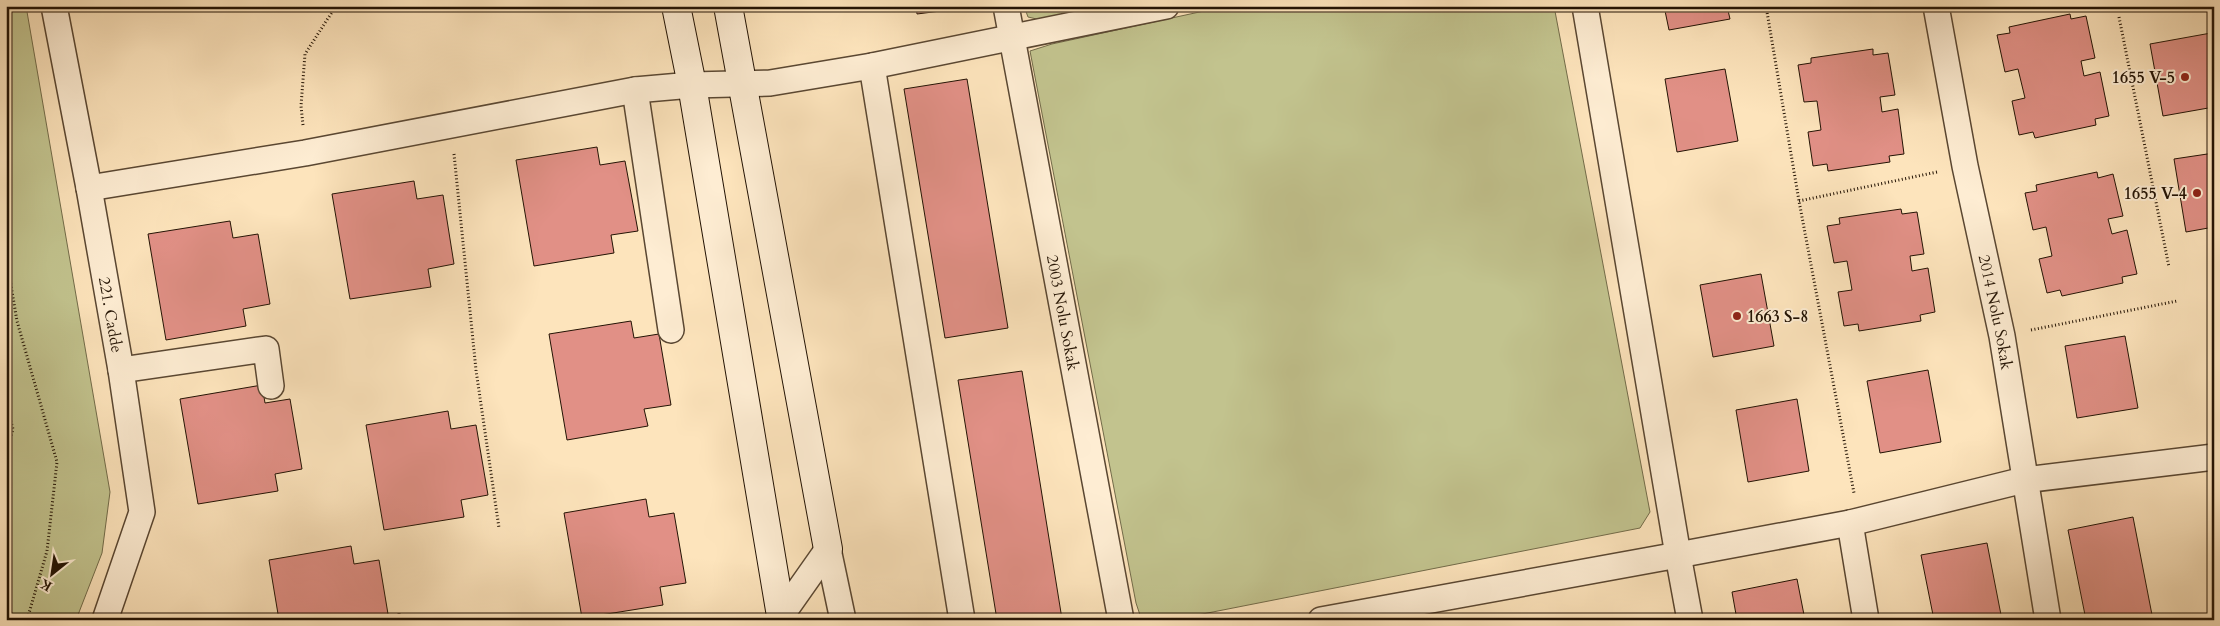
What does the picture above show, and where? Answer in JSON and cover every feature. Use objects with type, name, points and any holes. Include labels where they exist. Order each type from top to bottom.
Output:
[{"type":"street","name":"221. Cadde","points":[[54,6],[90,188],[121,370],[142,512],[105,620]]},
{"type":"street","points":[[676,6],[692,85],[780,618]]},
{"type":"street","points":[[728,6],[740,84],[843,620]]},
{"type":"street","name":"2003 Nolu Sokak","points":[[1006,6],[1121,620]]},
{"type":"street","points":[[90,188],[305,153],[635,90],[692,85],[770,83],[872,66],[1166,6]]},
{"type":"street","points":[[1585,6],[1690,620]]},
{"type":"street","name":"2014 Nolu Sokak","points":[[1936,6],[1965,166],[2002,336],[2048,620]]},
{"type":"street","points":[[872,66],[962,620]]},
{"type":"street","points":[[635,90],[671,330]]},
{"type":"street","points":[[121,370],[266,349],[271,386]]},
{"type":"street","points":[[1321,620],[1855,522],[2024,480],[2214,456]]},
{"type":"street","points":[[1855,522],[1866,620]]},
{"type":"street","points":[[780,618],[828,549]]},
{"type":"path","points":[[305,153],[301,106],[305,54],[336,6]]},
{"type":"path","points":[[1766,6],[1855,522]]},
{"type":"path","points":[[2119,17],[2169,267]]},
{"type":"path","points":[[451,126],[476,370],[499,528]]},
{"type":"path","points":[[1799,201],[1965,166]]},
{"type":"path","points":[[6,256],[17,321],[57,462],[47,551],[26,620]]},
{"type":"path","points":[[2002,336],[2177,301]]},
{"type":"path","points":[[6,404],[13,429],[6,455]]},
{"type":"path","points":[[399,613],[399,620]]},
{"type":"green space","points":[[6,6],[26,6],[110,492],[102,553],[76,620],[6,620]]},
{"type":"green space","points":[[1024,6],[1115,6],[1041,20],[1028,17]]},
{"type":"green space","points":[[1227,6],[1554,6],[1650,512],[1640,528],[1172,620],[1147,620],[1141,618],[1136,603],[1030,51],[1052,44]]},
{"type":"building","points":[[916,6],[964,6],[964,8],[917,14]]},
{"type":"building","points":[[1664,6],[1727,6],[1730,19],[1669,30]]},
{"type":"building","points":[[2070,14],[2071,19],[2086,16],[2095,58],[2081,61],[2084,76],[2100,72],[2109,116],[2095,119],[2096,125],[2035,138],[2033,132],[2019,135],[2012,101],[2025,98],[2018,69],[2005,72],[1997,35],[2010,33],[2009,27]]},
{"type":"building","name":"1655 V-5","points":[[2211,33],[2214,47],[2214,107],[2163,116],[2150,44]]},
{"type":"building","points":[[1873,49],[1873,55],[1888,53],[1895,95],[1880,97],[1882,112],[1898,109],[1904,154],[1889,156],[1890,162],[1828,171],[1827,164],[1813,166],[1808,132],[1821,130],[1817,101],[1804,102],[1798,65],[1811,63],[1811,58]]},
{"type":"building","points":[[1725,69],[1738,141],[1677,152],[1665,79]]},
{"type":"building","points":[[967,79],[1008,328],[945,338],[904,89]]},
{"type":"building","points":[[597,147],[600,165],[625,161],[638,231],[611,235],[614,253],[534,266],[516,160]]},
{"type":"building","name":"1655 V-4","points":[[2214,153],[2214,227],[2186,232],[2174,159]]},
{"type":"building","points":[[2097,172],[2098,178],[2113,174],[2123,216],[2108,219],[2112,234],[2127,230],[2137,274],[2122,277],[2123,283],[2062,296],[2060,290],[2047,293],[2039,259],[2052,256],[2046,227],[2033,230],[2025,193],[2037,191],[2036,185]]},
{"type":"building","points":[[414,181],[417,199],[443,195],[454,264],[428,269],[431,287],[350,299],[332,194]]},
{"type":"building","points":[[1901,209],[1902,214],[1917,212],[1924,254],[1910,256],[1912,271],[1928,268],[1935,312],[1920,315],[1921,321],[1859,331],[1858,324],[1844,326],[1838,292],[1852,290],[1847,261],[1834,263],[1827,226],[1840,224],[1839,218]]},
{"type":"building","points":[[230,221],[233,238],[258,234],[270,304],[243,309],[246,326],[166,340],[148,234]]},
{"type":"building","name":"1663 S-8","points":[[1761,274],[1774,346],[1713,357],[1700,285]]},
{"type":"building","points":[[631,321],[634,338],[659,334],[671,405],[644,409],[648,426],[567,440],[549,334]]},
{"type":"building","points":[[2125,336],[2138,408],[2077,418],[2065,346]]},
{"type":"building","points":[[1928,370],[1941,442],[1880,453],[1867,381]]},
{"type":"building","points":[[1022,371],[1062,619],[1058,620],[997,620],[958,380]]},
{"type":"building","points":[[262,385],[265,403],[290,399],[302,469],[275,474],[278,491],[198,504],[180,399]]},
{"type":"building","points":[[1797,399],[1809,471],[1748,482],[1736,410]]},
{"type":"building","points":[[448,411],[451,429],[476,425],[488,495],[461,500],[464,517],[384,530],[366,425]]},
{"type":"building","points":[[646,499],[649,517],[674,513],[686,583],[660,587],[663,605],[582,618],[564,513]]},
{"type":"building","points":[[2133,517],[2153,620],[2086,620],[2068,530]]},
{"type":"building","points":[[1987,543],[2002,620],[1934,620],[1921,555]]},
{"type":"building","points":[[351,546],[354,564],[379,560],[389,620],[279,620],[269,560]]},
{"type":"building","points":[[1797,579],[1805,620],[1737,620],[1732,592]]},
{"type":"place","name":"1655 V-5","points":[[2185,77]]},
{"type":"place","name":"1655 V-4","points":[[2197,193]]},
{"type":"place","name":"1663 S-8","points":[[1737,316]]}]
